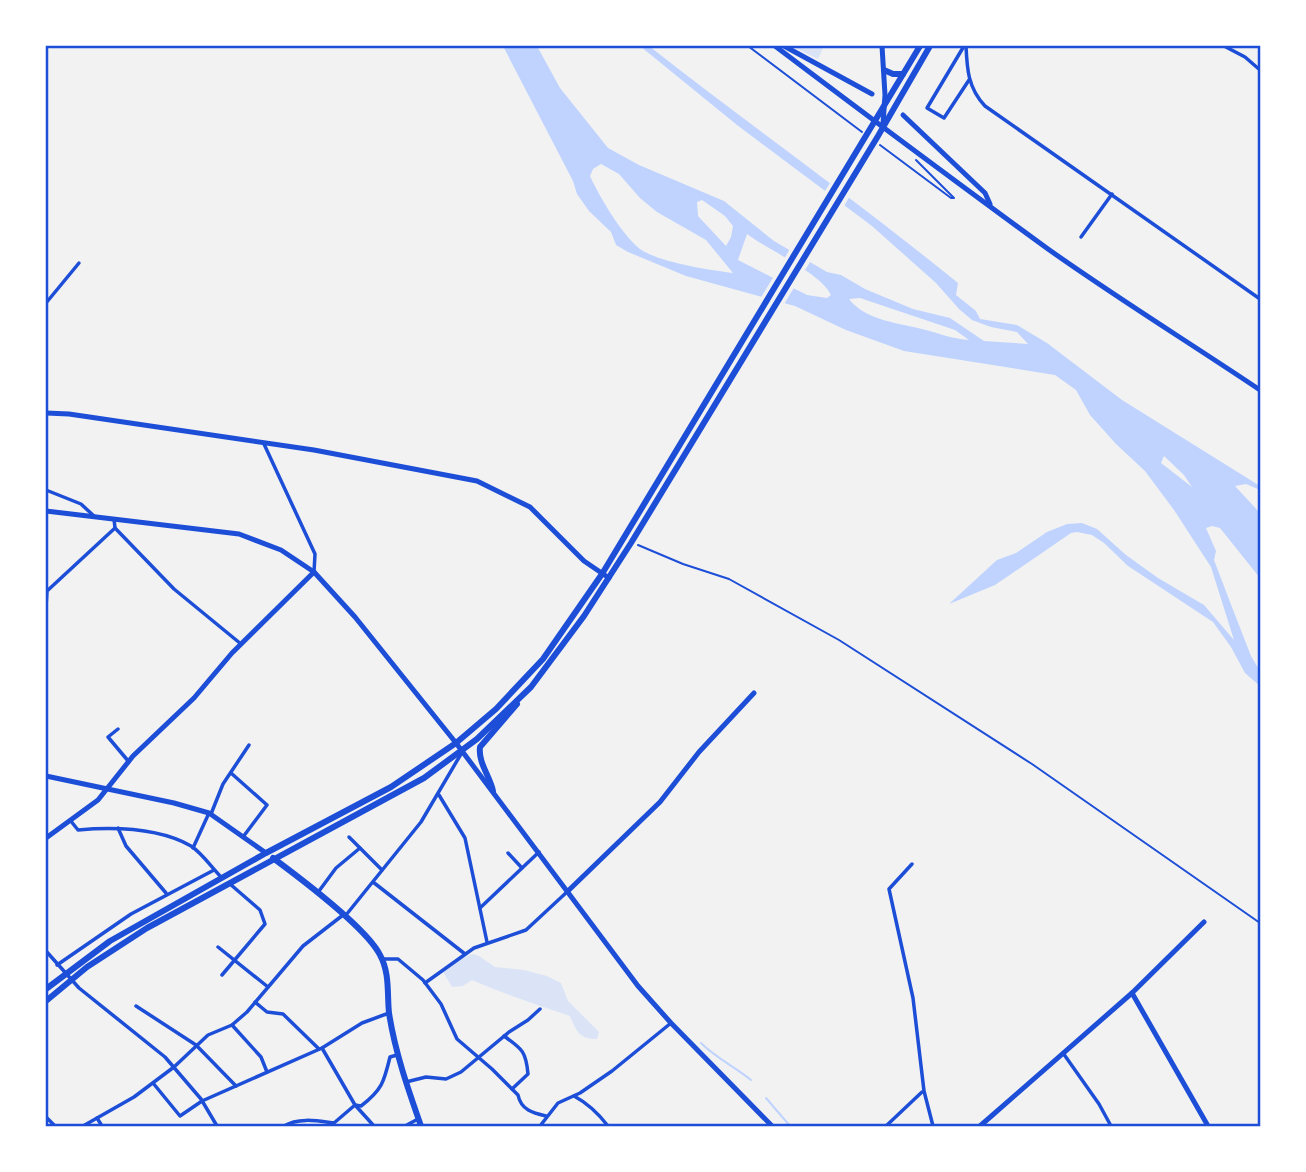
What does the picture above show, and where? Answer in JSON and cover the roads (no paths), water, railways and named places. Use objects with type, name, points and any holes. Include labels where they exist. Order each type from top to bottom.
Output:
[{"type":"main road","points":[[632,539],[920,46]]},
{"type":"main road","points":[[46,989],[110,941],[266,853],[391,787],[456,743],[496,709],[543,659],[632,539],[883,128],[930,46]]},
{"type":"main road","points":[[884,70],[903,74]]},
{"type":"main road","points":[[493,791],[490,776],[481,761],[480,747],[559,651],[605,576]]},
{"type":"main road","points":[[46,1000],[118,946],[407,789],[462,751],[524,694]]},
{"type":"main road","points":[[266,853],[344,916],[374,945],[382,959],[398,1055],[419,1123]]},
{"type":"street","points":[[775,46],[1049,250],[1261,390]]},
{"type":"street","points":[[784,46],[872,94]]},
{"type":"street","points":[[882,46],[885,103],[883,128]]},
{"type":"street","points":[[965,46],[969,80],[985,106],[1261,299]]},
{"type":"street","points":[[965,46],[927,108],[944,118],[969,80]]},
{"type":"street","points":[[1224,46],[1245,57],[1261,70]]},
{"type":"street","points":[[903,115],[985,193],[990,204]]},
{"type":"street","points":[[1081,237],[1112,194]]},
{"type":"street","points":[[46,303],[79,263]]},
{"type":"street","points":[[46,413],[263,442],[477,481],[530,507],[584,561],[605,576]]},
{"type":"street","points":[[46,838],[98,800],[154,734],[194,698],[241,644],[314,572],[315,554],[263,442]]},
{"type":"street","points":[[46,490],[81,504],[95,516]]},
{"type":"street","points":[[46,511],[239,534],[281,550],[314,572],[355,617],[456,743],[569,890],[617,959],[671,1023],[772,1126]]},
{"type":"street","points":[[114,518],[115,527],[174,589],[241,644]]},
{"type":"street","points":[[46,607],[47,591],[115,527]]},
{"type":"street","points":[[425,982],[487,942],[526,930],[660,802],[699,751],[754,693]]},
{"type":"street","points":[[118,729],[108,737],[129,762]]},
{"type":"street","points":[[193,848],[231,773],[249,745]]},
{"type":"street","points":[[83,1126],[134,1097],[174,1067],[208,1035],[232,1025],[256,1002],[303,946],[344,916],[421,822],[462,751]]},
{"type":"street","points":[[231,773],[267,804],[243,837]]},
{"type":"street","points":[[46,776],[174,803],[210,814],[266,853]]},
{"type":"street","points":[[439,795],[465,838],[487,942]]},
{"type":"street","points":[[70,820],[78,830],[145,830],[193,848],[222,878]]},
{"type":"street","points":[[118,828],[126,846],[167,894]]},
{"type":"street","points":[[349,836],[383,870]]},
{"type":"street","points":[[317,893],[336,868],[360,848]]},
{"type":"street","points":[[480,908],[540,852]]},
{"type":"street","points":[[508,853],[522,868]]},
{"type":"street","points":[[912,864],[889,889],[913,998],[923,1091],[933,1126]]},
{"type":"street","points":[[57,965],[106,930],[214,870]]},
{"type":"street","points":[[373,882],[465,954]]},
{"type":"street","points":[[222,975],[265,924],[260,910],[230,884]]},
{"type":"street","points":[[980,1126],[1132,993],[1204,922]]},
{"type":"street","points":[[218,947],[268,988]]},
{"type":"street","points":[[46,951],[79,988],[165,1057],[202,1101],[217,1126]]},
{"type":"street","points":[[382,959],[398,959],[425,982],[440,1004],[457,1039],[512,1089],[530,1113],[547,1116]]},
{"type":"street","points":[[1132,993],[1209,1126]]},
{"type":"street","points":[[256,1002],[267,1012],[283,1014],[321,1048],[355,1105],[374,1126]]},
{"type":"street","points":[[136,1006],[196,1045],[236,1086]]},
{"type":"street","points":[[406,1082],[426,1077],[446,1079],[461,1072],[540,1009]]},
{"type":"street","points":[[153,1083],[180,1116],[202,1101],[321,1048],[362,1023],[389,1013]]},
{"type":"street","points":[[540,1126],[558,1103],[612,1071],[671,1023]]},
{"type":"street","points":[[232,1025],[261,1057],[267,1072]]},
{"type":"street","points":[[504,1036],[526,1055],[528,1074],[512,1089]]},
{"type":"street","points":[[1063,1053],[1111,1126]]},
{"type":"street","points":[[355,1105],[361,1106],[377,1093],[385,1078],[390,1057],[398,1055]]},
{"type":"street","points":[[886,1126],[923,1091]]},
{"type":"street","points":[[573,1096],[585,1102],[608,1126]]},
{"type":"street","points":[[284,1126],[295,1122],[334,1123],[355,1105]]},
{"type":"street","points":[[46,1117],[55,1126]]},
{"type":"street","points":[[97,1118],[102,1126]]},
{"type":"street","points":[[405,1126],[419,1123]]},
{"type":"water","points":[[503,46],[537,46],[560,88],[608,148],[639,165],[724,201],[774,241],[827,272],[841,275],[865,289],[913,309],[950,318],[984,341],[1028,344],[1017,332],[972,320],[936,283],[872,226],[737,125],[640,46],[649,46],[958,283],[956,295],[976,311],[980,319],[1017,325],[1047,343],[1122,400],[1260,486],[1260,490],[1246,484],[1235,486],[1260,513],[1260,578],[1220,528],[1206,528],[1216,551],[1214,560],[1251,656],[1260,671],[1260,686],[1245,673],[1213,622],[1128,566],[1092,535],[1071,533],[995,585],[949,604],[997,560],[1016,553],[1047,532],[1067,524],[1082,523],[1097,529],[1126,555],[1158,578],[1204,605],[1234,640],[1211,567],[1145,471],[1090,415],[1076,390],[1055,375],[904,351],[846,330],[795,306],[686,276],[628,252],[616,245],[611,232],[589,211],[577,194],[573,181]],"holes":[[[601,164],[619,174],[640,198],[657,212],[706,240],[733,273],[674,262],[643,251],[628,237],[606,205],[590,176],[593,169]],[[702,200],[725,216],[733,226],[726,246],[698,216],[697,202]],[[747,234],[806,270],[817,278],[831,295],[827,298],[807,295],[738,260]],[[860,298],[955,330],[969,340],[874,317],[849,299]],[[1164,456],[1184,475],[1192,487],[1161,463]]]},
{"type":"waterway","points":[[701,1043],[751,1080]]},
{"type":"waterway","points":[[766,1098],[790,1126]]}]
